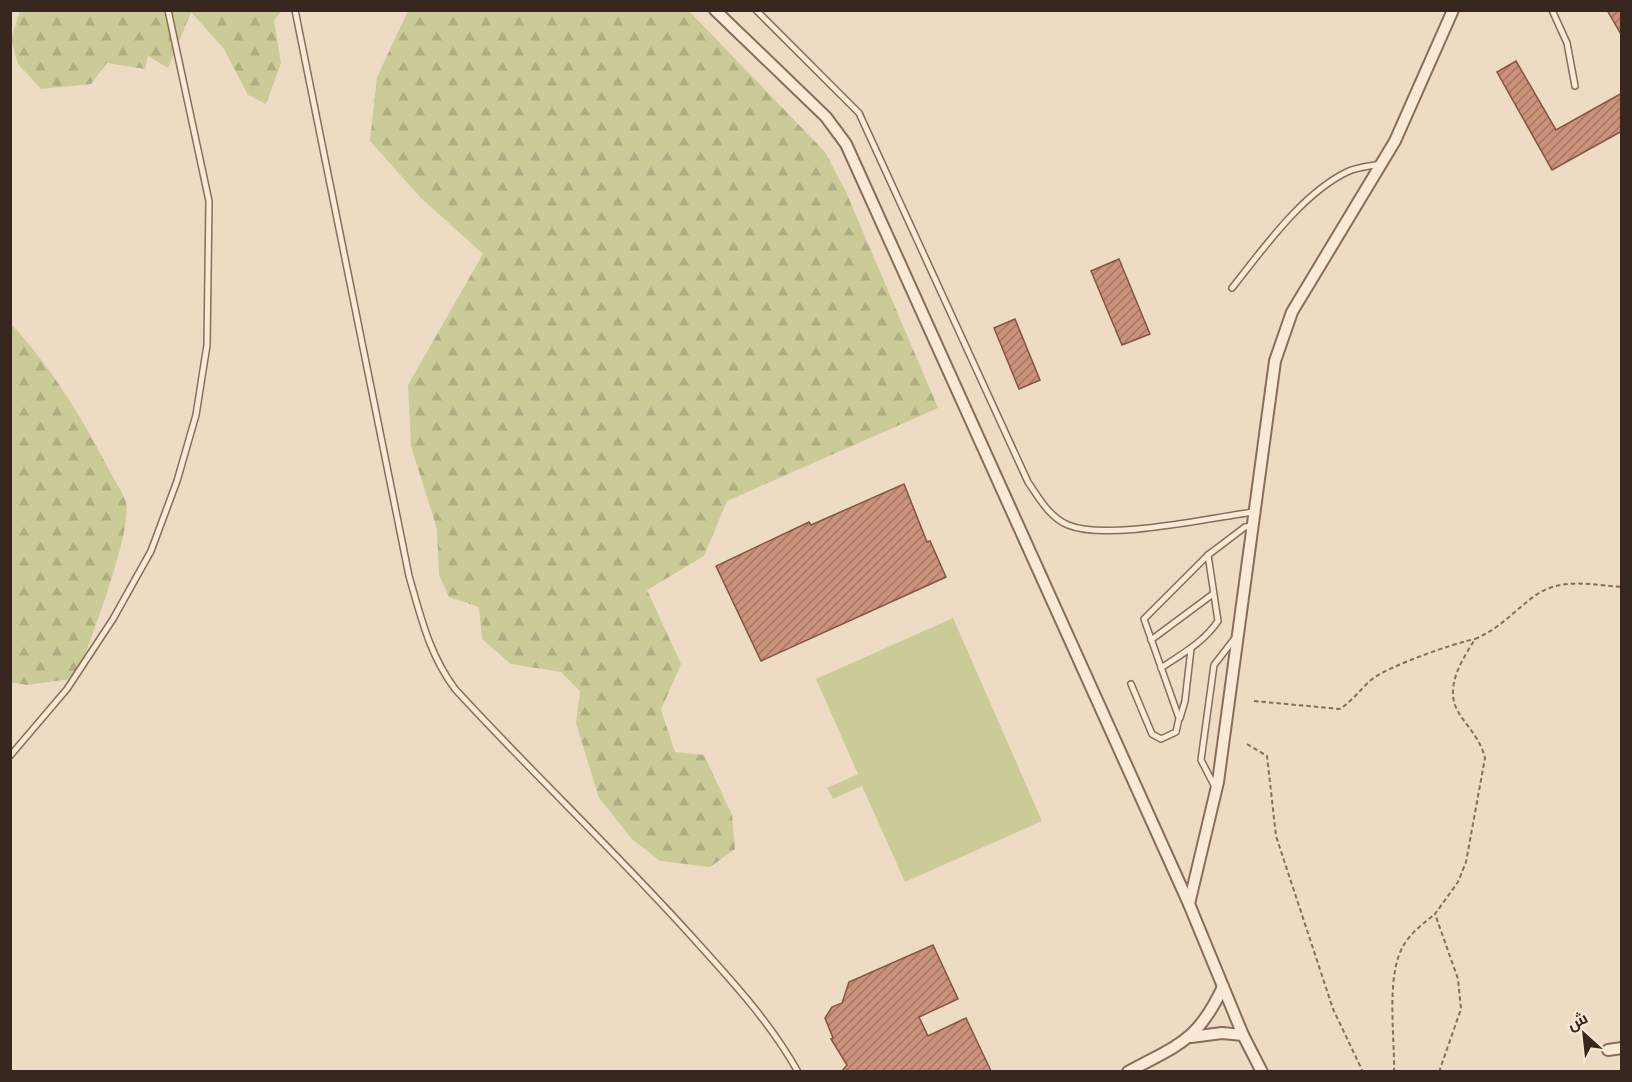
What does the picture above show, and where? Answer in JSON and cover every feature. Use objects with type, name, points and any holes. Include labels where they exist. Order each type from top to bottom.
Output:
[{"type":"street","points":[[715,10],[812,104],[846,144],[1189,904],[1243,1035],[1262,1071]]},
{"type":"street","points":[[1189,904],[1216,789],[1268,402],[1282,336],[1292,312],[1382,164],[1410,110],[1453,10]]},
{"type":"street","points":[[1191,1037],[1210,1013],[1223,987]]},
{"type":"street","points":[[1128,1071],[1191,1037],[1222,1033],[1243,1035]]},
{"type":"street","points":[[1608,1050],[1622,1048]]},
{"type":"lane","points":[[10,756],[68,689],[113,619],[151,551],[177,481],[196,414],[207,345],[209,201],[168,10]]},
{"type":"lane","points":[[295,10],[409,576],[420,621],[442,672],[463,698],[664,905],[746,997],[775,1033],[798,1071]]},
{"type":"lane","points":[[756,10],[859,113],[1028,482],[1048,512],[1066,524],[1087,531],[1127,530],[1254,512]]},
{"type":"lane","points":[[1552,10],[1567,43],[1575,86]]},
{"type":"lane","points":[[1232,288],[1269,241],[1320,190],[1350,170],[1382,164]]},
{"type":"lane","points":[[1131,684],[1152,734],[1161,739],[1176,732],[1179,717],[1144,619],[1209,555],[1251,526]]},
{"type":"lane","points":[[1161,668],[1191,649],[1218,621],[1209,555]]},
{"type":"lane","points":[[1151,640],[1213,594]]},
{"type":"lane","points":[[1216,789],[1200,760],[1214,664],[1226,647],[1238,636]]},
{"type":"lane","points":[[1178,722],[1185,701],[1191,649]]},
{"type":"path","points":[[1254,701],[1340,709],[1372,679],[1458,642],[1475,639],[1492,632],[1540,593],[1568,583],[1622,587]]},
{"type":"path","points":[[1394,1071],[1394,990],[1397,960],[1415,929],[1435,914],[1458,882],[1466,862],[1485,758],[1482,745],[1455,705],[1454,683],[1475,639]]},
{"type":"path","points":[[1247,744],[1267,756],[1276,836],[1333,1009],[1363,1071]]},
{"type":"path","points":[[1435,914],[1458,979],[1461,1009],[1439,1071]]},
{"type":"green space","points":[[20,11],[282,11],[274,20],[281,63],[266,104],[248,95],[224,49],[191,12],[168,68],[148,56],[145,69],[107,63],[91,84],[41,89],[18,64],[11,39]]},
{"type":"green space","points":[[408,11],[689,11],[825,152],[846,192],[938,408],[727,501],[704,556],[647,590],[681,664],[661,710],[675,752],[704,755],[732,815],[735,849],[710,867],[660,861],[632,839],[599,798],[576,723],[580,691],[561,672],[511,664],[482,639],[479,607],[449,597],[439,575],[437,529],[411,446],[408,385],[483,254],[421,198],[370,141],[377,77]]},
{"type":"green space","points":[[10,323],[65,393],[121,490],[126,503],[123,539],[77,678],[27,685],[10,682]]},
{"type":"green space","points":[[953,618],[1042,821],[905,882],[862,786],[833,799],[827,788],[858,774],[816,679]]},
{"type":"building","points":[[1607,10],[1622,10],[1622,36]]},
{"type":"building","points":[[1516,61],[1556,130],[1622,93],[1622,131],[1552,170],[1497,72]]},
{"type":"building","points":[[1119,259],[1150,334],[1122,345],[1091,271]]},
{"type":"building","points":[[1015,319],[1040,380],[1019,389],[994,328]]},
{"type":"building","points":[[904,484],[927,542],[930,541],[946,577],[761,661],[716,566],[809,522],[811,525]]},
{"type":"building","points":[[933,945],[958,999],[919,1017],[928,1036],[966,1018],[991,1071],[842,1071],[847,1065],[831,1039],[833,1038],[825,1018],[832,1007],[842,1003],[849,982]]}]
